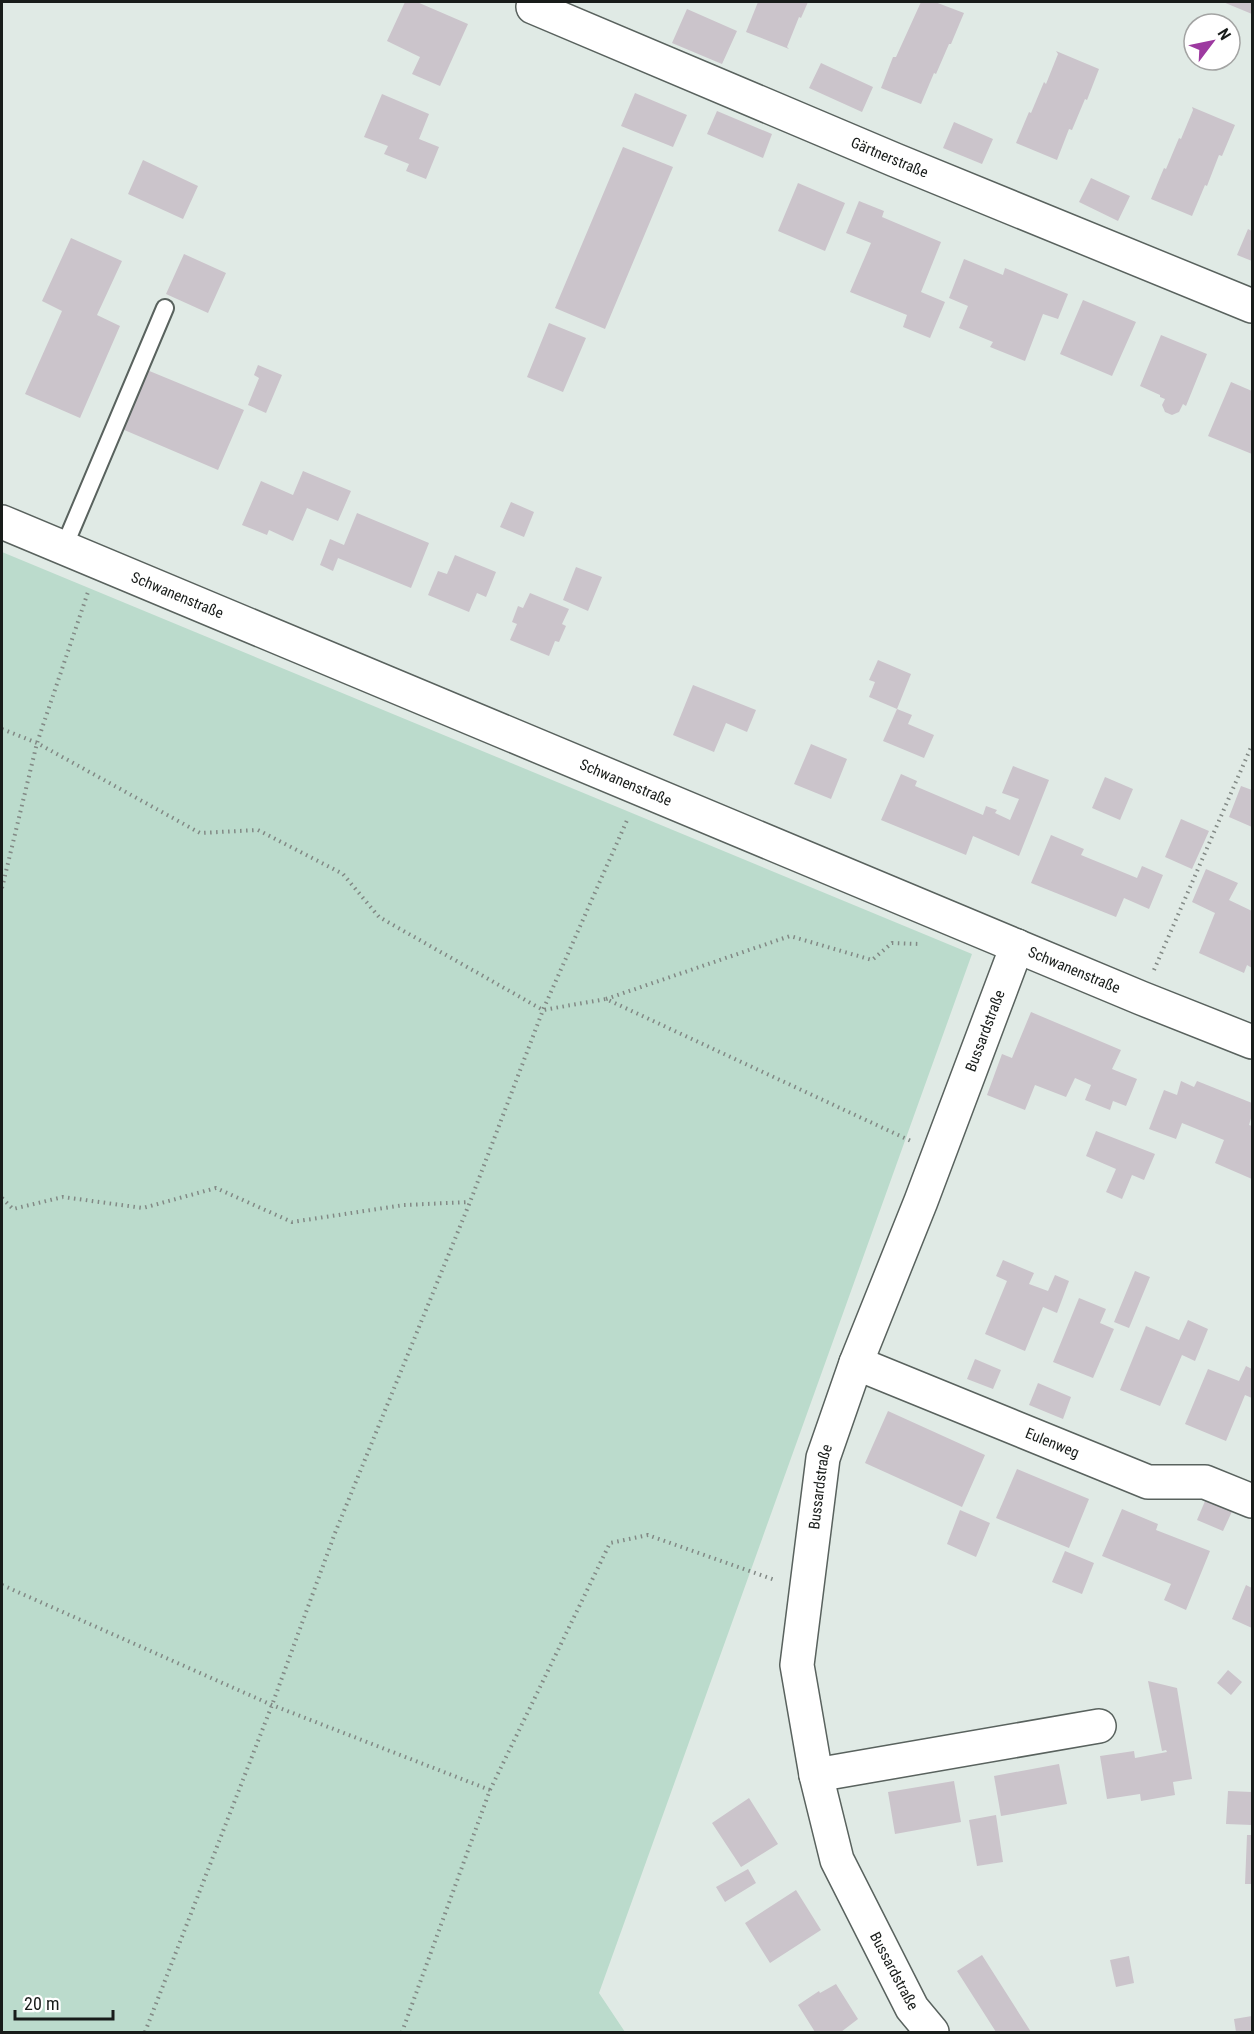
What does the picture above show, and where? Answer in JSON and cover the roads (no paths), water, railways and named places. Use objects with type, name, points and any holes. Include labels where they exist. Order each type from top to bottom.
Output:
[{"type":"street","name":"Gärtnerstraße","points":[[534,2],[533,7],[598,35],[1252,306]]},
{"type":"street","name":"Schwanenstraße","points":[[2,522],[1141,998],[1252,1042]]},
{"type":"street","name":"Bussardstraße","points":[[932,2032],[912,2008],[837,1860],[816,1775],[797,1665],[823,1458],[856,1363],[1017,946]]},
{"type":"street","name":"Eulenweg","points":[[856,1363],[1148,1482],[1205,1482],[1252,1501]]},
{"type":"street","points":[[816,1775],[1099,1726]]},
{"type":"lane","points":[[64,547],[165,308]]}]
